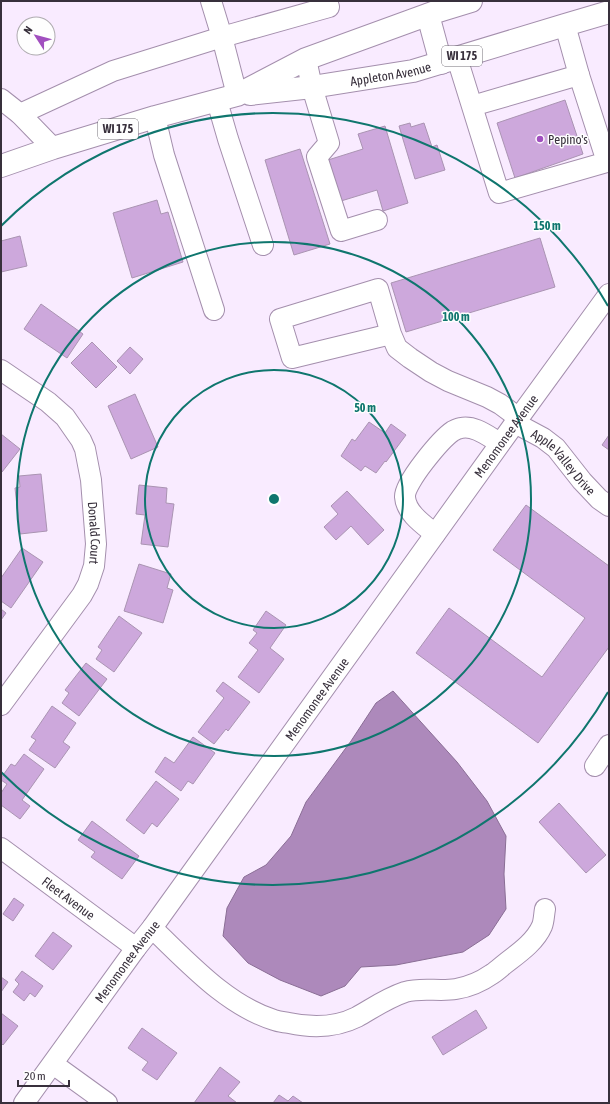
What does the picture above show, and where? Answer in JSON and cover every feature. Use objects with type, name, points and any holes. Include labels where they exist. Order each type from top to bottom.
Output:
[{"type":"main road","name":"Appleton Avenue","points":[[227,98],[306,59],[471,1]]},
{"type":"main road","name":"Appleton Avenue","points":[[1,166],[53,148],[155,117],[227,98],[312,87],[414,70],[609,11]]},
{"type":"main road","points":[[428,15],[449,60]]},
{"type":"street","points":[[211,1],[222,37],[227,98],[263,245]]},
{"type":"street","points":[[607,1],[609,11]]},
{"type":"street","points":[[20,114],[113,71],[333,3]]},
{"type":"street","points":[[449,60],[472,106],[500,192],[606,162],[565,25]]},
{"type":"street","points":[[306,59],[312,87],[329,143],[317,157],[341,231],[377,220]]},
{"type":"street","points":[[472,106],[579,75]]},
{"type":"street","points":[[1,99],[20,114],[53,148]]},
{"type":"street","points":[[155,117],[164,155],[214,310]]},
{"type":"street","name":"Apple Valley Drive","points":[[391,334],[292,358],[280,319],[378,289],[391,334],[397,348],[431,372],[500,404],[517,420],[556,448],[582,481],[606,497]]},
{"type":"street","name":"Menomonee Avenue","points":[[24,1103],[609,294]]},
{"type":"street","name":"Donald Court","points":[[1,370],[48,402],[65,417],[81,440],[85,449],[91,480],[96,544],[94,566],[88,584],[82,595],[1,705]]},
{"type":"street","points":[[435,534],[413,513],[407,504],[405,490],[409,483],[431,453],[453,431],[462,428],[472,428],[500,443]]},
{"type":"street","points":[[595,766],[609,745]]},
{"type":"street","name":"Fleet Avenue","points":[[1,848],[136,948]]},
{"type":"street","points":[[152,928],[203,976],[225,994],[251,1010],[274,1020],[299,1025],[329,1026],[356,1018],[390,998],[405,992],[415,990],[456,989],[474,984],[492,974],[523,950],[535,937],[542,926],[545,908]]},
{"type":"street","points":[[53,1064],[107,1103]]},
{"type":"shaded area","points":[[393,691],[457,762],[487,801],[506,836],[504,874],[506,909],[489,935],[463,952],[396,965],[361,967],[345,986],[321,996],[280,980],[248,963],[223,936],[227,908],[244,877],[266,865],[291,836],[306,802],[351,741],[376,703]]},
{"type":"building","name":"Pepino's","points":[[565,100],[583,154],[515,178],[497,123]]},
{"type":"building","points":[[410,123],[411,127],[424,123],[432,147],[437,145],[445,170],[415,179],[399,126]]},
{"type":"building","points":[[385,126],[408,203],[383,211],[377,190],[341,201],[328,160],[363,149],[358,134]]},
{"type":"building","points":[[300,149],[330,244],[294,255],[265,160]]},
{"type":"building","points":[[157,200],[161,214],[168,212],[183,262],[132,278],[113,213]]},
{"type":"building","points":[[20,236],[27,266],[1,272],[1,241]]},
{"type":"building","points":[[540,238],[555,287],[406,332],[391,283]]},
{"type":"building","points":[[41,304],[83,334],[67,358],[24,329]]},
{"type":"building","points":[[92,342],[117,367],[96,388],[71,363]]},
{"type":"building","points":[[130,347],[143,359],[130,374],[117,361]]},
{"type":"building","points":[[135,394],[158,447],[131,459],[108,406]]},
{"type":"building","points":[[369,422],[385,433],[391,424],[406,435],[376,473],[365,466],[361,471],[341,456],[352,439],[355,441]]},
{"type":"building","points":[[1,434],[20,449],[2,472],[1,472]]},
{"type":"building","points":[[609,435],[609,450],[602,445]]},
{"type":"building","points":[[41,474],[47,531],[20,534],[15,488],[20,487],[19,476]]},
{"type":"building","points":[[139,485],[167,488],[166,503],[174,504],[168,547],[141,544],[145,515],[136,514]]},
{"type":"building","points":[[347,491],[384,530],[368,545],[351,526],[336,540],[324,527],[338,514],[331,506]]},
{"type":"building","points":[[526,505],[609,566],[609,647],[538,743],[416,653],[449,608],[542,677],[585,618],[493,550]]},
{"type":"building","points":[[22,548],[43,562],[11,608],[1,601],[1,578]]},
{"type":"building","points":[[139,564],[171,574],[167,588],[173,590],[163,623],[124,611]]},
{"type":"building","points":[[1,609],[6,613],[1,620]]},
{"type":"building","points":[[266,611],[286,625],[270,648],[284,659],[259,693],[238,677],[258,650],[249,643],[257,633],[253,630]]},
{"type":"building","points":[[119,616],[142,633],[114,672],[96,659],[102,650],[98,647]]},
{"type":"building","points":[[86,663],[107,679],[79,716],[62,703],[69,693],[65,690]]},
{"type":"building","points":[[223,682],[250,702],[228,731],[226,729],[214,744],[198,732],[224,698],[216,691]]},
{"type":"building","points":[[52,706],[76,723],[63,742],[70,747],[55,768],[29,750],[36,740],[31,737]]},
{"type":"building","points":[[193,737],[215,753],[193,784],[188,781],[181,791],[155,772],[165,757],[174,763]]},
{"type":"building","points":[[24,754],[44,769],[22,800],[30,806],[20,819],[1,805],[1,793],[7,784],[1,780],[1,778],[11,764],[15,766]]},
{"type":"building","points":[[156,781],[179,799],[157,827],[152,823],[144,834],[126,820]]},
{"type":"building","points":[[559,803],[606,855],[586,873],[539,822]]},
{"type":"building","points":[[92,821],[139,856],[122,879],[91,857],[95,852],[78,840]]},
{"type":"building","points":[[14,898],[24,905],[13,921],[3,914]]},
{"type":"building","points":[[53,932],[72,946],[53,970],[35,956]]},
{"type":"building","points":[[22,971],[43,986],[35,997],[30,993],[24,1001],[13,992],[19,984],[15,980]]},
{"type":"building","points":[[1,977],[8,982],[1,992]]},
{"type":"building","points":[[476,1010],[487,1028],[443,1055],[432,1037]]},
{"type":"building","points":[[1,1013],[18,1026],[3,1045],[1,1043]]},
{"type":"building","points":[[142,1028],[177,1053],[157,1080],[142,1070],[148,1062],[128,1048]]},
{"type":"building","points":[[220,1067],[240,1082],[228,1096],[237,1103],[194,1103]]},
{"type":"building","points":[[279,1095],[288,1101],[293,1096],[303,1103],[273,1103]]},
{"type":"place","name":"Pepino's","points":[[540,139]]}]
